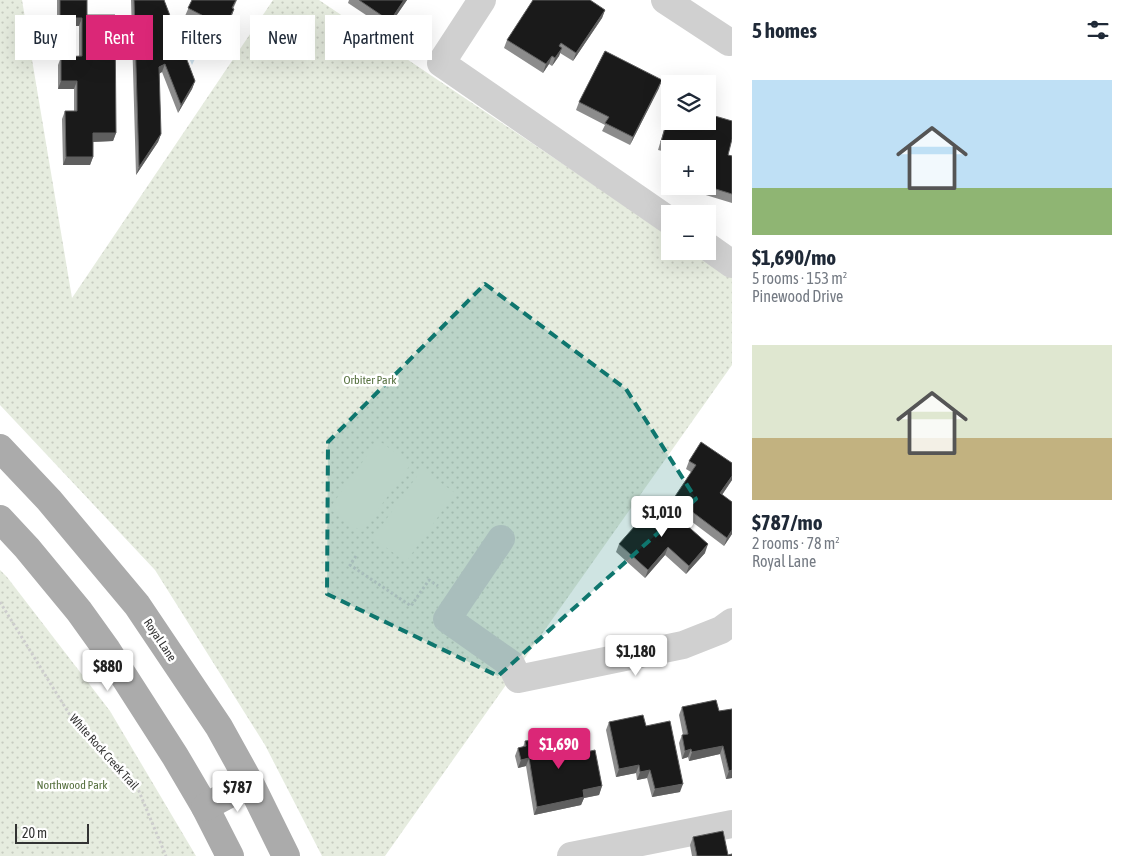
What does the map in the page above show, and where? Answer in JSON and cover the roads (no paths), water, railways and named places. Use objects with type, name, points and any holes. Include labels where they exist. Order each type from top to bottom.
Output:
[{"type":"main road","name":"Royal Lane","points":[[0,448],[49,500],[137,605],[218,727],[250,783],[286,856]]},
{"type":"main road","points":[[0,519],[27,548],[107,650],[205,807],[230,856]]},
{"type":"main road","points":[[205,807],[250,783]]},
{"type":"street","points":[[482,0],[441,62],[661,215]]},
{"type":"street","points":[[665,0],[729,42]]},
{"type":"street","points":[[716,253],[732,264]]},
{"type":"street","points":[[501,539],[447,620],[510,664],[518,679],[682,646],[721,630],[732,622]]},
{"type":"street","points":[[571,856],[732,824]]},
{"type":"park label","name":"Orbiter Park","points":[[370,380]]},
{"type":"park label","name":"Northwood Park","points":[[72,785]]}]
